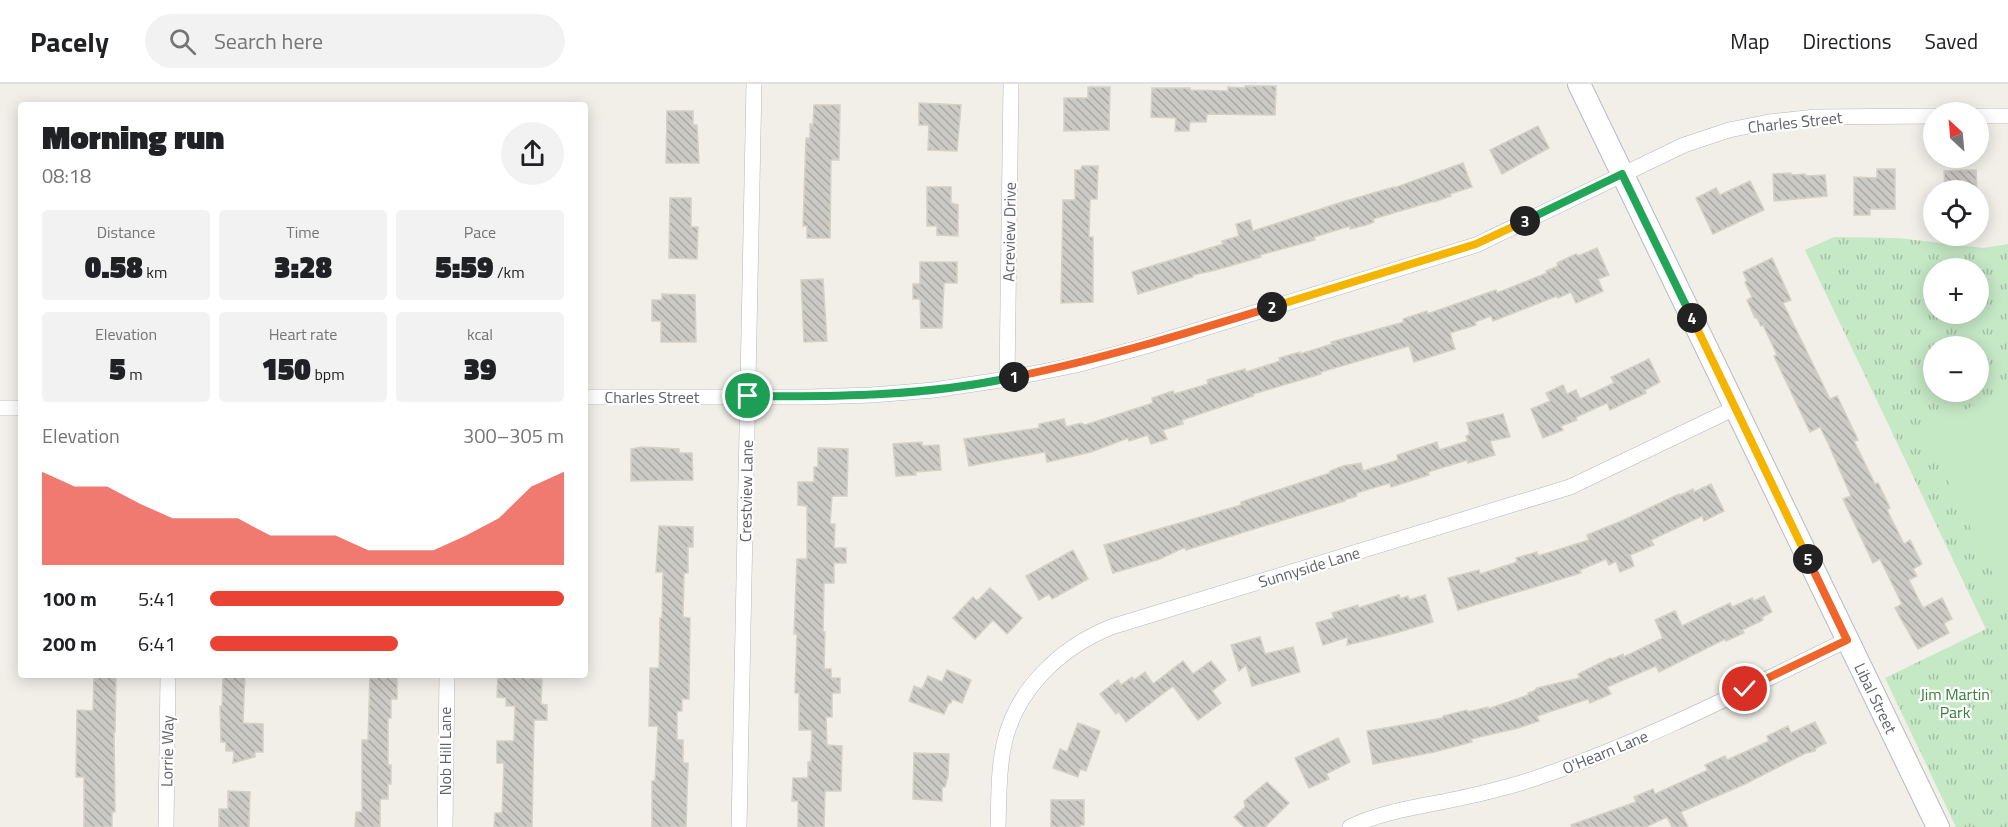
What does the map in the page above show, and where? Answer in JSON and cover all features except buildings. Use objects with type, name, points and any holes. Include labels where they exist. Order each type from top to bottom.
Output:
[{"type":"street","name":"Crestview Lane","points":[[739,827],[754,84]]},
{"type":"street","name":"Acreview Drive","points":[[1006,379],[1011,84]]},
{"type":"street","name":"Libal Street","points":[[1579,84],[1938,827]]},
{"type":"street","name":"Charles Street","points":[[588,397],[872,395],[934,390],[1076,365],[1146,346],[1476,244],[1684,145],[1729,130],[1769,122],[1816,117],[1923,116]]},
{"type":"street","points":[[1989,116],[2008,116]]},
{"type":"street","points":[[0,408],[18,408]]},
{"type":"street","name":"Sunnyside Lane","points":[[998,827],[1000,772],[1004,744],[1012,719],[1025,695],[1040,675],[1077,643],[1111,627],[1570,487],[1735,408]]},
{"type":"street","name":"O'Hearn Lane","points":[[1350,827],[1392,812],[1468,797],[1536,778],[1603,754],[1847,640]]},
{"type":"street","name":"Lorrie Way","points":[[166,827],[168,678]]},
{"type":"street","name":"Nob Hill Lane","points":[[445,827],[447,678]]},
{"type":"green space","name":"Jim Martin Park","points":[[1834,237],[1898,238],[1923,241],[1923,246],[1983,248],[2008,244],[2008,827],[1956,827],[1885,678],[1986,629],[1805,250]]},
{"type":"green space","points":[[2008,389],[2008,605],[1923,430],[1981,402],[1989,402],[1989,398]]},
{"type":"route","points":[[748,396],[810,397],[934,390],[1076,365],[1146,346],[1476,244],[1622,174],[1847,640],[1745,689]]}]
